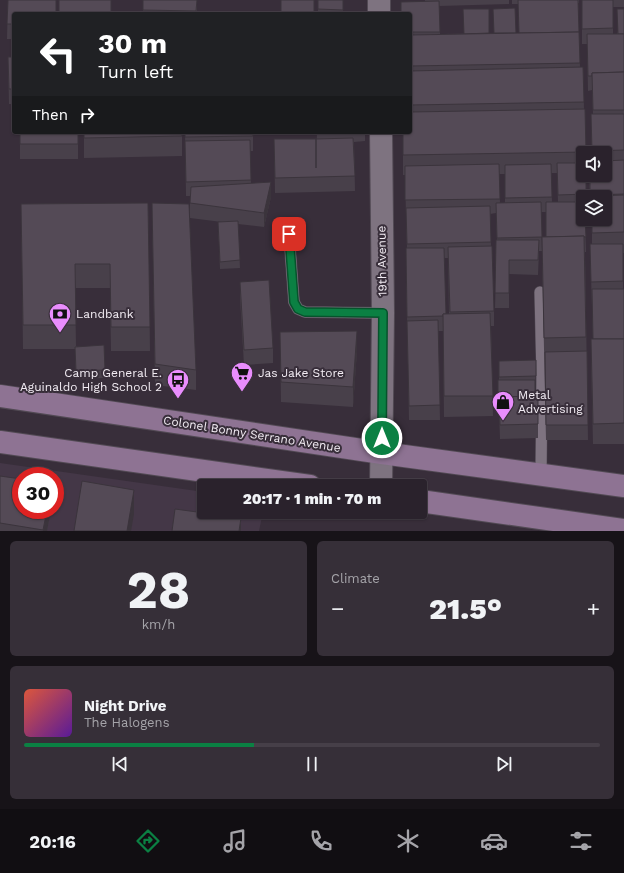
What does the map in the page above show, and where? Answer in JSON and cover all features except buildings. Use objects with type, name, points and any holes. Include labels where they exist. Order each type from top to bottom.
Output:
[{"type":"main road","name":"Colonel Bonny Serrano Avenue","points":[[0,396],[382,453],[624,486]]},
{"type":"main road","points":[[0,442],[261,479]]},
{"type":"main road","points":[[427,503],[624,530]]},
{"type":"street","points":[[379,0],[379,12]]},
{"type":"street","name":"19th Avenue","points":[[381,134],[383,313],[381,479]]},
{"type":"lane","points":[[289,234],[294,302],[298,309],[305,312],[383,313]]},
{"type":"lane","points":[[540,292],[542,377],[541,475]]},
{"type":"shaded area","points":[[0,463],[28,467],[12,467],[12,519],[64,519],[64,472],[197,491],[197,519],[262,519],[259,531],[0,531]]},
{"type":"place","name":"Landbank","points":[[60,334]]},
{"type":"place","name":"Jas Jake Store","points":[[242,392]]},
{"type":"place","name":"Camp General E. Aguinaldo High School 2","points":[[178,400]]},
{"type":"place","name":"Metal Advertising","points":[[503,422]]},
{"type":"route","points":[[289,234],[294,302],[298,309],[305,312],[383,313],[382,438]]}]
